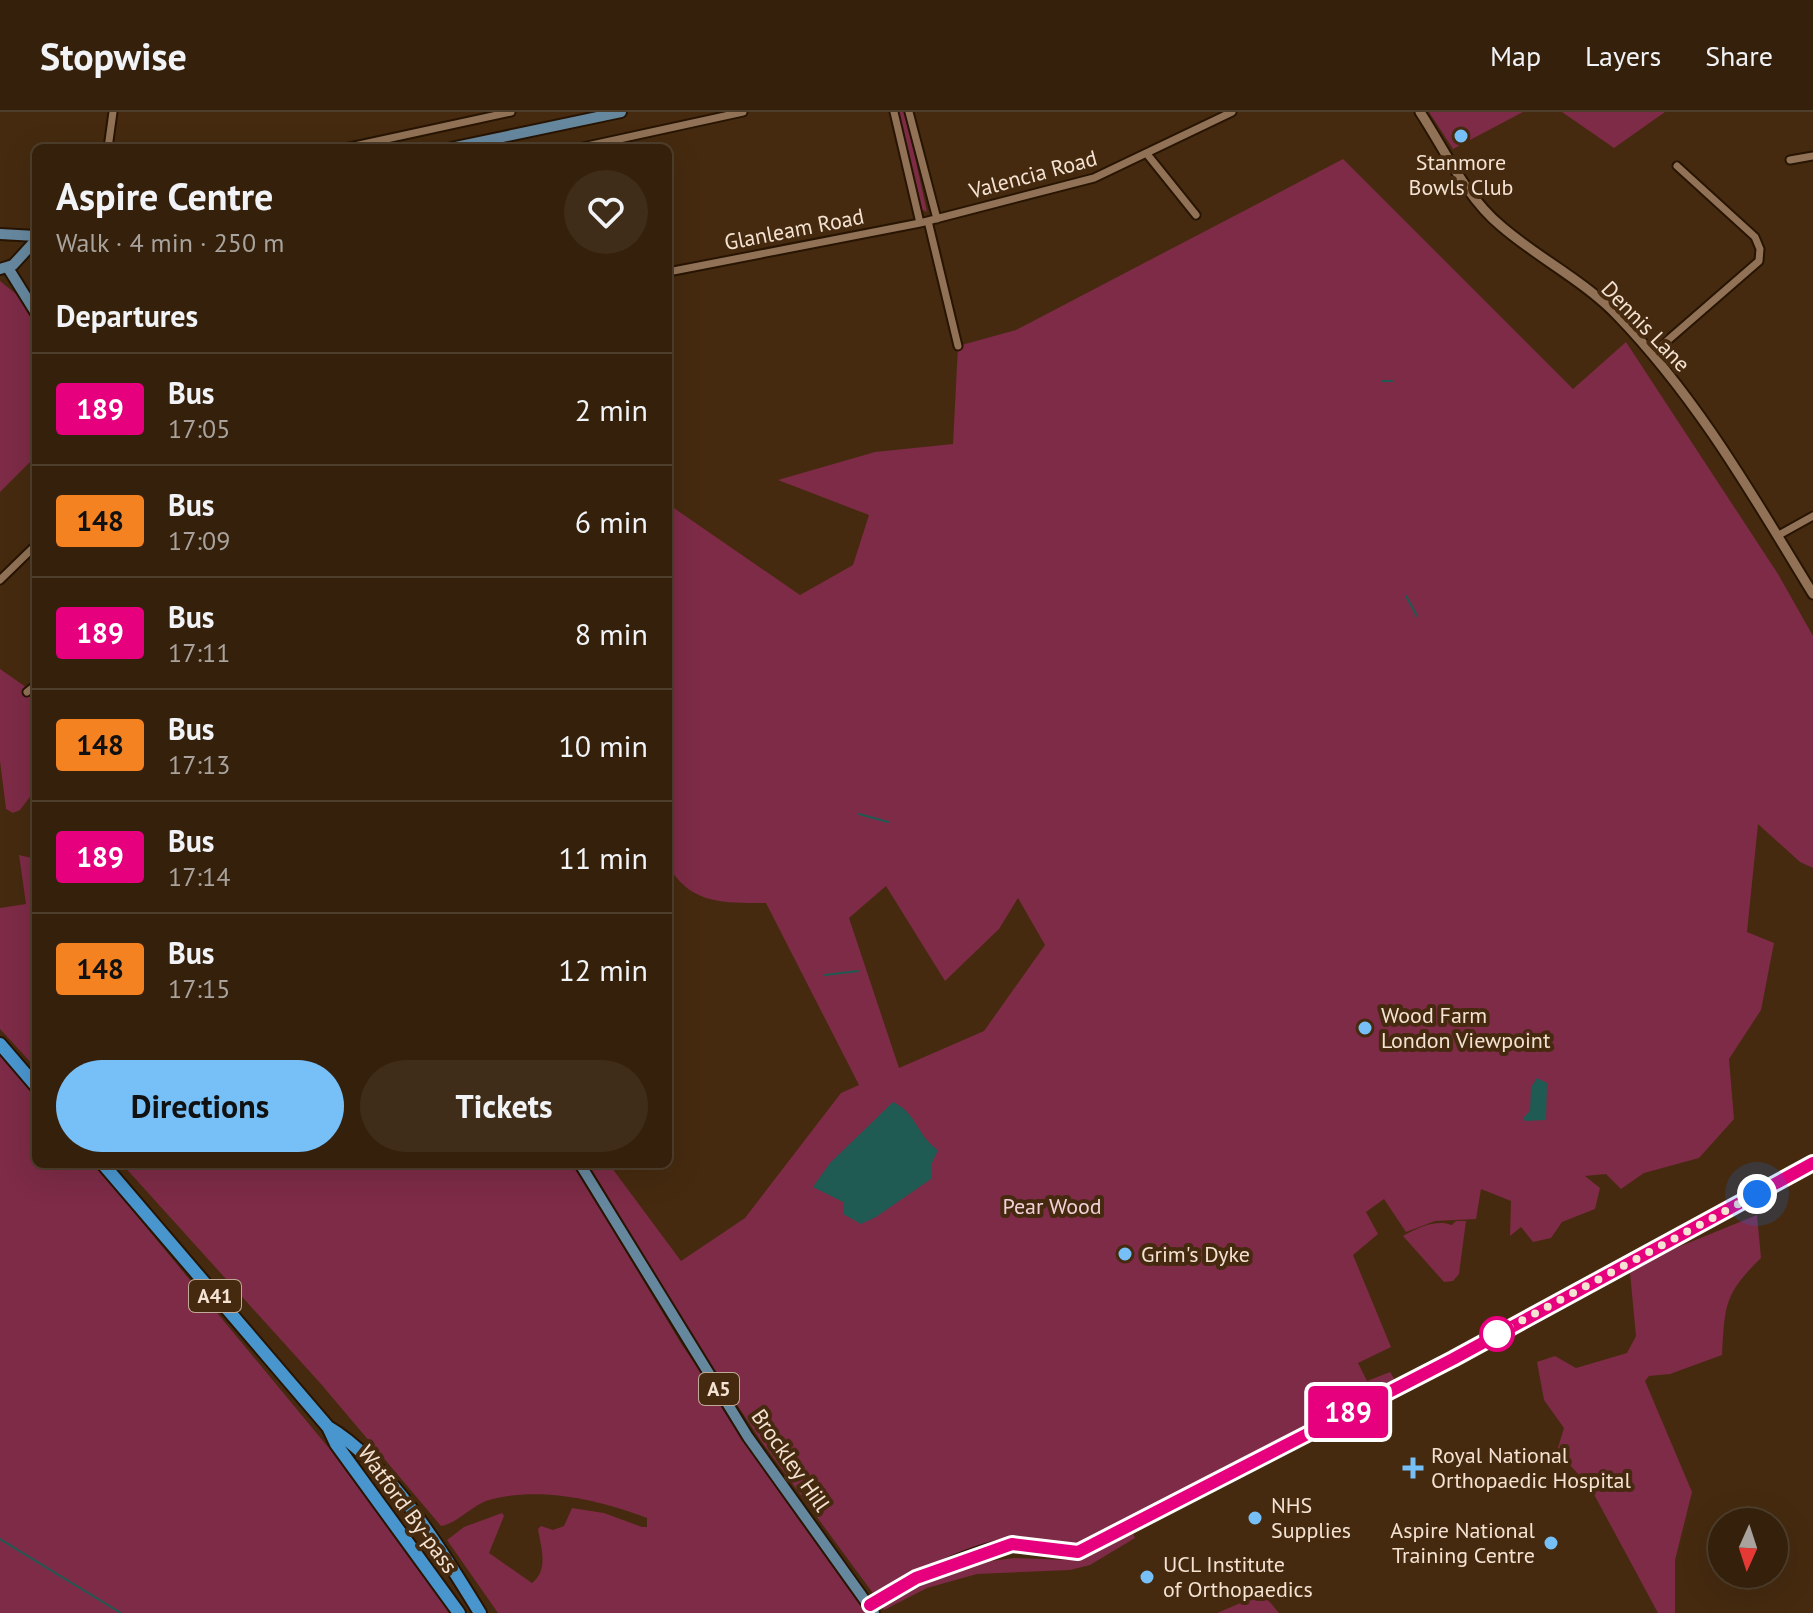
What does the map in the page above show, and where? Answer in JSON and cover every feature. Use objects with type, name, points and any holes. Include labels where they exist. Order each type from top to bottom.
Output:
[{"type":"highway","points":[[0,1044],[32,1081]]},
{"type":"highway","name":"Watford By-pass","points":[[106,1168],[328,1427],[336,1444],[459,1613]]},
{"type":"highway","name":"Watford By-pass","points":[[328,1427],[345,1437],[437,1542],[480,1613]]},
{"type":"main road","points":[[470,144],[621,112]]},
{"type":"main road","points":[[2,234],[32,238]]},
{"type":"main road","points":[[2,234],[18,245],[19,256]]},
{"type":"main road","points":[[32,242],[4,269],[32,308]]},
{"type":"main road","name":"Brockley Hill","points":[[582,1168],[748,1437],[872,1609]]},
{"type":"street","points":[[109,144],[113,112]]},
{"type":"street","points":[[363,144],[511,112]]},
{"type":"street","points":[[596,144],[743,112]]},
{"type":"street","points":[[894,112],[958,346]]},
{"type":"street","points":[[909,112],[937,219]]},
{"type":"street","name":"Valencia Road","points":[[924,222],[1103,176],[1232,112]]},
{"type":"street","name":"Dennis Lane","points":[[1420,112],[1468,190],[1499,225],[1614,313],[1652,354],[1725,448],[1813,594]]},
{"type":"street","points":[[1147,154],[1196,215]]},
{"type":"street","points":[[1790,160],[1813,156]]},
{"type":"street","points":[[1652,354],[1759,261],[1760,249],[1755,237],[1677,166]]},
{"type":"street","name":"Glanleam Road","points":[[672,271],[924,222]]},
{"type":"street","points":[[1779,535],[1813,516]]},
{"type":"street","points":[[0,580],[32,549]]},
{"type":"street","points":[[27,692],[32,688]]},
{"type":"street","points":[[872,1609],[916,1578],[1012,1544],[1078,1552],[1453,1359],[1813,1163]]},
{"type":"green space","points":[[898,112],[905,112],[927,212],[921,209]]},
{"type":"green space","name":"Stanmore Bowls Club","points":[[1429,112],[1523,112],[1453,149]]},
{"type":"green space","points":[[1562,112],[1665,112],[1614,148]]},
{"type":"green space","name":"Pear Wood","points":[[1343,159],[1573,389],[1626,342],[1778,574],[1813,636],[1813,868],[1800,862],[1758,824],[1747,932],[1774,943],[1761,1010],[1729,1059],[1734,1119],[1699,1158],[1644,1173],[1621,1189],[1606,1174],[1585,1176],[1600,1188],[1595,1209],[1562,1222],[1551,1238],[1533,1242],[1521,1227],[1510,1236],[1511,1201],[1481,1189],[1476,1219],[1435,1221],[1406,1232],[1384,1199],[1366,1212],[1378,1234],[1353,1255],[1391,1347],[1358,1363],[1367,1381],[1390,1372],[1395,1380],[1071,1548],[1017,1537],[926,1568],[875,1596],[761,1441],[671,1305],[590,1168],[612,1168],[681,1261],[745,1218],[841,1093],[859,1085],[766,903],[723,902],[698,895],[672,871],[672,507],[800,595],[853,565],[869,515],[778,480],[875,452],[953,444],[958,346],[1016,330]],"holes":[[[886,886],[945,981],[999,929],[1018,898],[1045,945],[984,1031],[899,1068],[849,918]]]},
{"type":"green space","points":[[0,281],[16,294],[32,319],[32,460],[0,492]]},
{"type":"green space","points":[[0,669],[32,691],[32,794],[20,810],[13,813],[6,809],[0,761]]},
{"type":"green space","points":[[19,855],[32,858],[32,1064],[0,1029],[0,908],[26,904]]},
{"type":"green space","points":[[0,1054],[32,1091],[32,1168],[97,1168],[328,1447],[331,1446],[418,1557],[449,1613],[0,1613]]},
{"type":"green space","points":[[126,1168],[575,1168],[682,1345],[866,1613],[498,1613],[447,1540],[464,1527],[502,1513],[504,1516],[489,1553],[532,1583],[541,1572],[542,1565],[538,1529],[541,1526],[553,1530],[564,1526],[572,1508],[604,1513],[642,1527],[647,1527],[647,1518],[590,1501],[529,1494],[489,1500],[441,1526],[321,1384]]},
{"type":"green space","points":[[1757,1215],[1761,1258],[1733,1291],[1726,1312],[1722,1355],[1670,1374],[1649,1376],[1645,1381],[1692,1492],[1675,1560],[1675,1613],[1658,1613],[1590,1487],[1557,1451],[1564,1428],[1544,1400],[1537,1362],[1555,1356],[1576,1368],[1627,1353],[1636,1336],[1630,1273],[1656,1256]]},
{"type":"green space","points":[[1456,1221],[1466,1221],[1459,1274],[1453,1281],[1444,1282],[1403,1236],[1428,1225],[1452,1225]]},
{"type":"green space","points":[[1132,1531],[1135,1538],[1090,1565],[1070,1570],[977,1574],[927,1588],[884,1610],[881,1604],[918,1582],[974,1563],[1014,1558],[1067,1560]]},
{"type":"green space","points":[[1262,1594],[1279,1613],[1217,1613]]},
{"type":"water","points":[[1537,1078],[1547,1083],[1546,1120],[1525,1121],[1523,1118],[1530,1111],[1531,1087]]},
{"type":"water","points":[[893,1102],[907,1112],[925,1138],[938,1150],[931,1165],[931,1179],[861,1224],[843,1214],[843,1202],[813,1187],[830,1163]]},
{"type":"waterway","points":[[1382,381],[1392,381]]},
{"type":"waterway","points":[[1406,596],[1417,616]]},
{"type":"waterway","points":[[859,814],[888,822]]},
{"type":"waterway","points":[[825,975],[858,971]]},
{"type":"waterway","points":[[0,1539],[121,1613]]},
{"type":"bus line","name":"189","points":[[870,1605],[916,1578],[1012,1544],[1030,1543],[1066,1553],[1078,1552],[1136,1519],[1453,1359],[1813,1163]]},
{"type":"place","name":"Stanmore Bowls Club","points":[[1461,136]]},
{"type":"place","name":"Wood Farm London Viewpoint","points":[[1365,1028]]},
{"type":"place","name":"Grim's Dyke","points":[[1125,1254]]},
{"type":"place","name":"Royal National Orthopaedic Hospital","points":[[1413,1468]]},
{"type":"place","name":"NHS Supplies","points":[[1255,1518]]},
{"type":"place","name":"Aspire National Training Centre","points":[[1551,1543]]},
{"type":"place","name":"UCL Institute of Orthopaedics","points":[[1147,1577]]},
{"type":"route","points":[[1497,1334],[1757,1194]]}]
